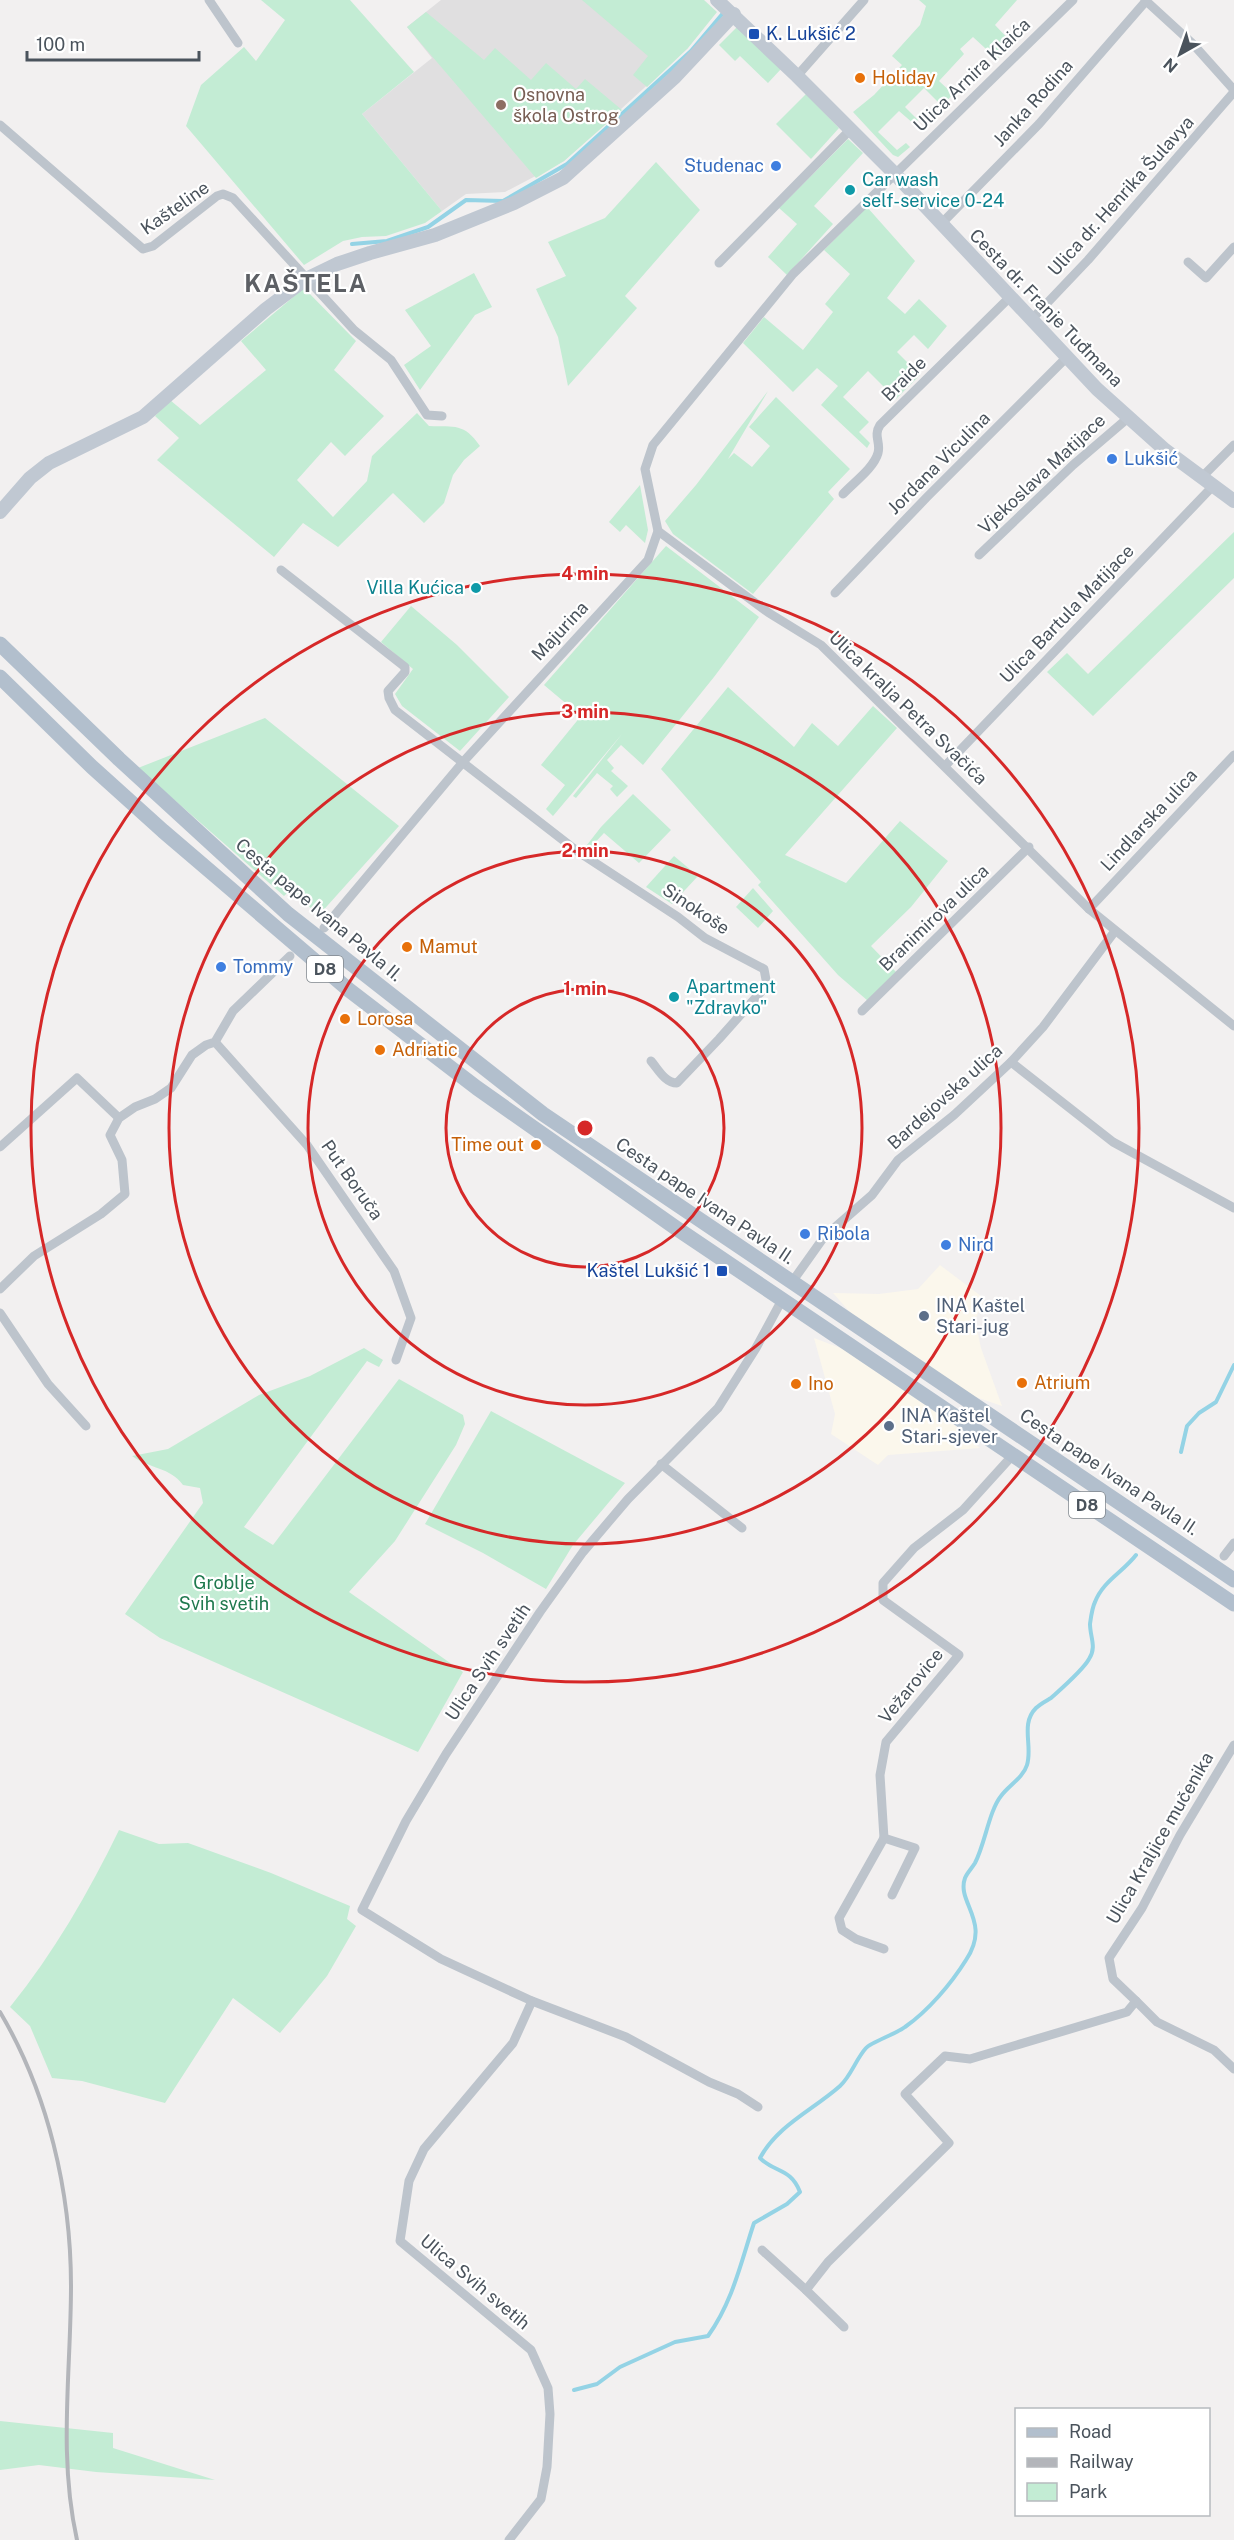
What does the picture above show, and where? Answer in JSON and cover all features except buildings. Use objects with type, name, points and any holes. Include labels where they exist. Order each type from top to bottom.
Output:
[{"type":"main road","points":[[0,631],[18,662]]},
{"type":"main road","name":"Cesta pape Ivana Pavla II.","points":[[0,644],[118,759],[288,914],[359,972],[543,1114],[1234,1580]]},
{"type":"main road","name":"Cesta pape Ivana Pavla II.","points":[[0,677],[85,760],[163,831],[349,990],[477,1088],[676,1228],[1234,1604]]},
{"type":"street","points":[[209,0],[238,43]]},
{"type":"street","name":"Cesta dr. Franje Tuđmana","points":[[717,0],[734,14],[894,173],[1031,320],[1128,418],[1234,501]]},
{"type":"street","points":[[797,76],[864,0]]},
{"type":"street","name":"Ulica Arnira Klaića","points":[[894,173],[1073,0]]},
{"type":"street","points":[[1145,1],[1192,43],[1234,91]]},
{"type":"street","name":"Janka Rodina","points":[[941,224],[1040,124],[1145,1]]},
{"type":"street","points":[[0,512],[30,478],[49,463],[143,417],[266,309],[306,279],[359,256],[435,235],[514,203],[562,178],[675,77],[734,14]]},
{"type":"street","name":"Ulica dr. Henrika Šulavya","points":[[1031,320],[1088,260],[1234,91]]},
{"type":"street","name":"Kašteline","points":[[0,125],[139,247],[143,249],[153,246],[217,196],[224,194],[232,198],[306,279]]},
{"type":"street","points":[[719,263],[850,130]]},
{"type":"street","points":[[658,531],[645,469],[652,445],[793,274],[894,173]]},
{"type":"street","points":[[1188,262],[1206,278],[1234,247]]},
{"type":"street","points":[[306,279],[354,330],[391,360],[427,415],[442,416]]},
{"type":"street","name":"Braide","points":[[843,494],[874,461],[878,452],[876,432],[880,425],[1010,297]]},
{"type":"street","name":"Jordana Viculina","points":[[835,593],[1067,357]]},
{"type":"street","name":"Vjekoslava Matijace","points":[[979,555],[1073,465],[1128,418]]},
{"type":"street","name":"Ulica Bartula Matijace","points":[[945,766],[1208,481],[1234,445]]},
{"type":"street","name":"Majurina","points":[[324,928],[463,762],[648,560],[658,531]]},
{"type":"street","name":"Ulica kralja Petra Svačića","points":[[658,531],[769,613],[821,645],[1029,847],[1089,909]]},
{"type":"street","points":[[281,570],[405,667],[405,672],[388,692],[395,710],[463,762]]},
{"type":"street","name":"Lindlarska ulica","points":[[1089,909],[1234,755]]},
{"type":"street","name":"Sinokoše","points":[[463,762],[577,851],[659,904],[705,938],[764,969],[767,985],[720,1039],[677,1083],[672,1083],[667,1079],[651,1061]]},
{"type":"street","name":"Branimirova ulica","points":[[862,1011],[1029,847]]},
{"type":"street","points":[[1089,909],[1234,1026]]},
{"type":"street","name":"Bardejovska ulica","points":[[792,1282],[824,1237],[872,1195],[898,1160],[954,1115],[1011,1062],[1043,1027],[1115,931]]},
{"type":"street","points":[[0,1289],[34,1256],[101,1214],[125,1194],[122,1160],[110,1135],[119,1118],[171,1088],[192,1055],[206,1045],[215,1042],[233,1011],[290,956]]},
{"type":"street","name":"Put Boruča","points":[[215,1042],[307,1145],[394,1270],[411,1318],[396,1360]]},
{"type":"street","points":[[1011,1062],[1113,1142],[1234,1208]]},
{"type":"street","points":[[0,1147],[77,1078],[119,1118]]},
{"type":"street","name":"Ulica Svih svetih","points":[[758,2107],[738,2094],[709,2082],[626,2037],[532,2001],[441,1959],[362,1910],[406,1821],[441,1763],[540,1612],[583,1552],[661,1464],[718,1408],[756,1348],[783,1298]]},
{"type":"street","points":[[0,1313],[48,1384],[86,1426]]},
{"type":"street","name":"Vežarovice","points":[[884,1838],[880,1775],[886,1742],[959,1655],[883,1600],[883,1583],[914,1548],[963,1510],[1012,1456]]},
{"type":"street","points":[[661,1464],[742,1528]]},
{"type":"street","points":[[1224,1556],[1234,1543]]},
{"type":"street","name":"Ulica Kraljice mučenika","points":[[1234,1745],[1180,1835],[1142,1908],[1108,1958],[1113,1979],[1156,2022],[1214,2050],[1234,2069]]},
{"type":"street","points":[[884,1949],[856,1939],[842,1930],[838,1918],[884,1838],[915,1848],[892,1895]]},
{"type":"street","name":"Ulica Svih svetih","points":[[509,2540],[541,2499],[547,2468],[550,2414],[548,2388],[531,2350],[400,2241],[409,2181],[424,2149],[513,2043],[532,2001]]},
{"type":"street","points":[[806,2290],[828,2262],[949,2143],[905,2094],[945,2056],[970,2059],[1127,2012],[1136,2001]]},
{"type":"street","points":[[762,2250],[844,2327]]},
{"type":"shaded area","name":"Osnovna škola Ostrog","points":[[441,0],[678,0],[688,48],[564,161],[505,192],[466,194],[442,211],[362,114],[432,58],[407,27]]},
{"type":"shaded area","points":[[940,1265],[985,1299],[975,1320],[981,1348],[1002,1406],[973,1396],[855,1318],[833,1293],[879,1294],[918,1289]]},
{"type":"shaded area","points":[[814,1338],[843,1349],[953,1424],[980,1448],[888,1455],[878,1465],[831,1434],[835,1414]]},
{"type":"green space","points":[[261,0],[350,0],[414,72],[362,114],[442,211],[425,223],[386,236],[343,241],[304,265],[186,126],[201,85],[244,47],[256,61],[285,20]]},
{"type":"green space","points":[[582,0],[704,0],[717,12],[688,48],[647,87],[633,75],[648,56]]},
{"type":"green space","points":[[919,0],[1017,0],[995,25],[1013,44],[997,59],[973,37],[960,49],[964,54],[939,81],[953,94],[942,106],[924,88],[905,107],[918,120],[914,124],[899,111],[878,132],[897,150],[906,143],[910,147],[898,157],[893,155],[853,112],[874,95],[902,65],[892,56],[920,25],[926,6]]},
{"type":"green space","points":[[426,12],[484,60],[495,48],[531,80],[546,63],[576,89],[585,79],[622,110],[564,161],[536,178],[407,27]]},
{"type":"green space","points":[[738,26],[781,69],[768,83],[740,56],[735,61],[719,45]]},
{"type":"green space","points":[[806,94],[839,128],[811,159],[776,124]]},
{"type":"green space","points":[[848,139],[863,153],[814,206],[833,224],[787,275],[768,257],[797,224],[779,208]]},
{"type":"green space","points":[[656,162],[700,210],[625,296],[637,308],[568,386],[558,337],[536,289],[566,276],[548,242],[605,218]]},
{"type":"green space","points":[[867,207],[915,261],[887,298],[905,314],[919,299],[947,326],[928,349],[914,335],[897,352],[920,375],[896,399],[868,371],[843,397],[869,422],[859,432],[870,443],[867,448],[821,405],[838,386],[817,368],[793,392],[743,343],[764,317],[803,350],[833,312],[825,304],[850,274],[824,250]]},
{"type":"green space","points":[[474,273],[492,307],[475,315],[420,390],[404,365],[431,346],[405,310]]},
{"type":"green space","points":[[304,288],[356,341],[334,370],[384,416],[345,456],[331,442],[297,480],[333,517],[367,481],[372,456],[417,413],[429,426],[464,430],[480,446],[464,460],[453,475],[444,503],[424,523],[393,493],[338,547],[303,523],[274,557],[157,460],[179,438],[155,416],[170,400],[200,425],[266,370],[241,341]]},
{"type":"green space","points":[[768,391],[728,459],[734,453],[752,467],[770,446],[749,427],[776,397],[850,469],[828,492],[834,499],[753,594],[673,534],[665,521],[696,485]]},
{"type":"green space","points":[[640,485],[648,530],[645,543],[626,525],[620,532],[609,522]]},
{"type":"green space","points":[[1234,532],[1234,578],[1093,716],[1047,672],[1067,653],[1088,674]]},
{"type":"green space","points":[[666,546],[759,617],[643,765],[621,745],[607,760],[614,768],[611,771],[628,786],[617,797],[610,789],[613,786],[597,773],[576,798],[573,796],[622,734],[553,816],[546,809],[565,785],[541,765],[581,716],[544,685]]},
{"type":"green space","points":[[411,606],[457,645],[509,697],[460,751],[402,706],[395,694],[413,669],[381,642]]},
{"type":"green space","points":[[728,687],[794,747],[812,723],[838,746],[873,706],[897,728],[785,855],[846,883],[900,821],[948,861],[911,907],[871,946],[896,972],[868,1001],[838,975],[758,885],[761,882],[661,769]]},
{"type":"green space","points":[[265,718],[399,826],[319,915],[290,890],[284,896],[138,768]]},
{"type":"green space","points":[[633,794],[671,830],[639,863],[604,833],[586,852],[583,850],[601,827]]},
{"type":"green space","points":[[674,856],[698,876],[672,904],[646,887]]},
{"type":"green space","points":[[753,888],[773,911],[758,928],[736,907]]},
{"type":"green space","name":"Groblje Svih svetih","points":[[364,1348],[383,1360],[379,1367],[367,1361],[244,1527],[273,1545],[399,1379],[463,1415],[465,1424],[456,1445],[395,1541],[349,1592],[463,1672],[418,1752],[160,1638],[125,1614],[203,1503],[200,1488],[183,1485],[166,1471],[132,1456],[168,1449],[259,1395],[310,1376]]},
{"type":"green space","points":[[491,1411],[625,1483],[573,1545],[546,1589],[483,1553],[425,1524]]},
{"type":"green space","points":[[119,1830],[159,1844],[188,1843],[271,1873],[350,1906],[347,1919],[356,1926],[327,1976],[280,2033],[233,1998],[165,2103],[82,2081],[52,2078],[30,2026],[10,2007],[41,1966],[69,1922]]},
{"type":"green space","points":[[0,2421],[113,2433],[113,2448],[215,2480],[96,2472],[39,2465],[0,2470]]},
{"type":"waterway","points":[[352,244],[387,241],[428,227],[466,200],[503,201],[567,164],[691,51],[724,12]]},
{"type":"waterway","points":[[1181,1452],[1187,1426],[1199,1413],[1216,1402],[1234,1365]]},
{"type":"waterway","points":[[574,2390],[597,2384],[620,2367],[675,2342],[708,2336],[730,2295],[754,2223],[787,2204],[800,2192],[792,2179],[760,2158],[767,2146],[786,2127],[840,2086],[866,2048],[914,2021],[939,1996],[960,1969],[973,1946],[976,1934],[975,1924],[965,1896],[965,1878],[975,1863],[997,1802],[1027,1765],[1028,1728],[1031,1714],[1072,1679],[1089,1659],[1093,1646],[1090,1624],[1095,1602],[1108,1582],[1136,1555]]},
{"type":"railway","points":[[0,2012],[17,2043],[44,2110],[54,2144],[67,2215],[71,2286],[67,2445],[71,2508],[77,2540]]},
{"type":"place","name":"K. Lukšić 2","points":[[754,34]]},
{"type":"place","name":"Holiday","points":[[860,78]]},
{"type":"place","name":"Osnovna škola Ostrog","points":[[501,105]]},
{"type":"place","name":"Studenac","points":[[776,166]]},
{"type":"place","name":"Car wash self-service 0-24","points":[[850,190]]},
{"type":"place","name":"Lukšić","points":[[1112,459]]},
{"type":"place","name":"Villa Kućica","points":[[476,588]]},
{"type":"place","name":"Mamut","points":[[407,947]]},
{"type":"place","name":"Tommy","points":[[221,967]]},
{"type":"place","name":"Apartment \"Zdravko\"","points":[[674,997]]},
{"type":"place","name":"Lorosa","points":[[345,1019]]},
{"type":"place","name":"Adriatic","points":[[380,1050]]},
{"type":"place","name":"Time out","points":[[536,1145]]},
{"type":"place","name":"Ribola","points":[[805,1234]]},
{"type":"place","name":"Nird","points":[[946,1245]]},
{"type":"place","name":"Kaštel Lukšić 1","points":[[722,1271]]},
{"type":"place","name":"INA Kaštel Stari-jug","points":[[924,1316]]},
{"type":"place","name":"Atrium","points":[[1022,1383]]},
{"type":"place","name":"Ino","points":[[796,1384]]},
{"type":"place","name":"INA Kaštel Stari-sjever","points":[[889,1426]]},
{"type":"district","name":"KAŠTELA","points":[[306,284]]}]
